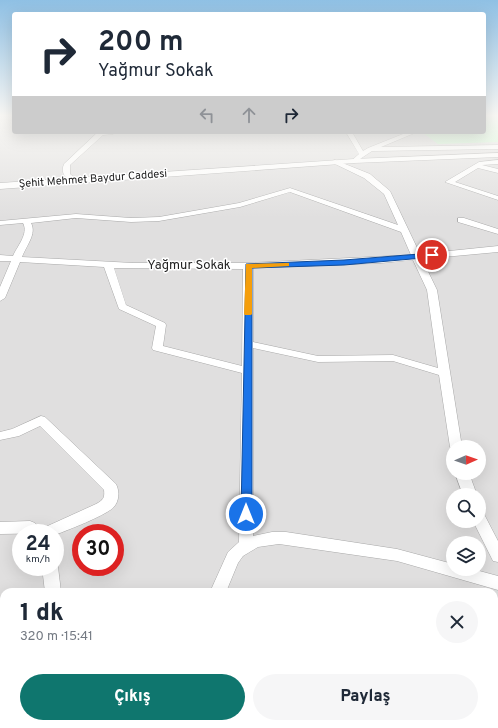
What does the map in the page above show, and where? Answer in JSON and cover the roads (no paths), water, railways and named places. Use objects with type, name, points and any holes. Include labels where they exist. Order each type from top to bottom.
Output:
[{"type":"street","points":[[75,181],[67,174],[65,169],[67,164],[82,150]]},
{"type":"street","points":[[360,150],[362,154]]},
{"type":"street","points":[[354,161],[368,150]]},
{"type":"street","name":"Şehit Mehmet Baydur Caddesi","points":[[0,186],[335,162],[498,155]]},
{"type":"street","points":[[335,162],[360,172],[387,193],[432,290],[455,440]]},
{"type":"street","points":[[498,162],[481,163],[449,182],[498,198]]},
{"type":"street","points":[[477,166],[498,171]]},
{"type":"street","points":[[0,223],[76,216],[130,220],[159,219],[240,205],[290,190],[404,230]]},
{"type":"street","points":[[0,298],[16,259],[29,234],[29,227],[25,220]]},
{"type":"street","points":[[460,220],[498,232]]},
{"type":"street","name":"Yağmur Sokak","points":[[0,258],[166,266],[248,266],[337,263],[498,249]]},
{"type":"street","points":[[108,264],[122,307],[161,325],[157,348],[247,371]]},
{"type":"street","points":[[246,546],[248,266]]},
{"type":"street","points":[[248,344],[318,359],[393,358],[444,373]]},
{"type":"street","points":[[0,436],[15,433],[41,420],[111,488],[112,496],[105,506],[64,525]]},
{"type":"street","points":[[0,528],[12,528]]},
{"type":"street","points":[[484,528],[498,556]]},
{"type":"street","points":[[220,588],[233,557],[246,546],[264,539],[286,538],[396,555],[498,583]]},
{"type":"street","points":[[51,576],[53,588]]}]
